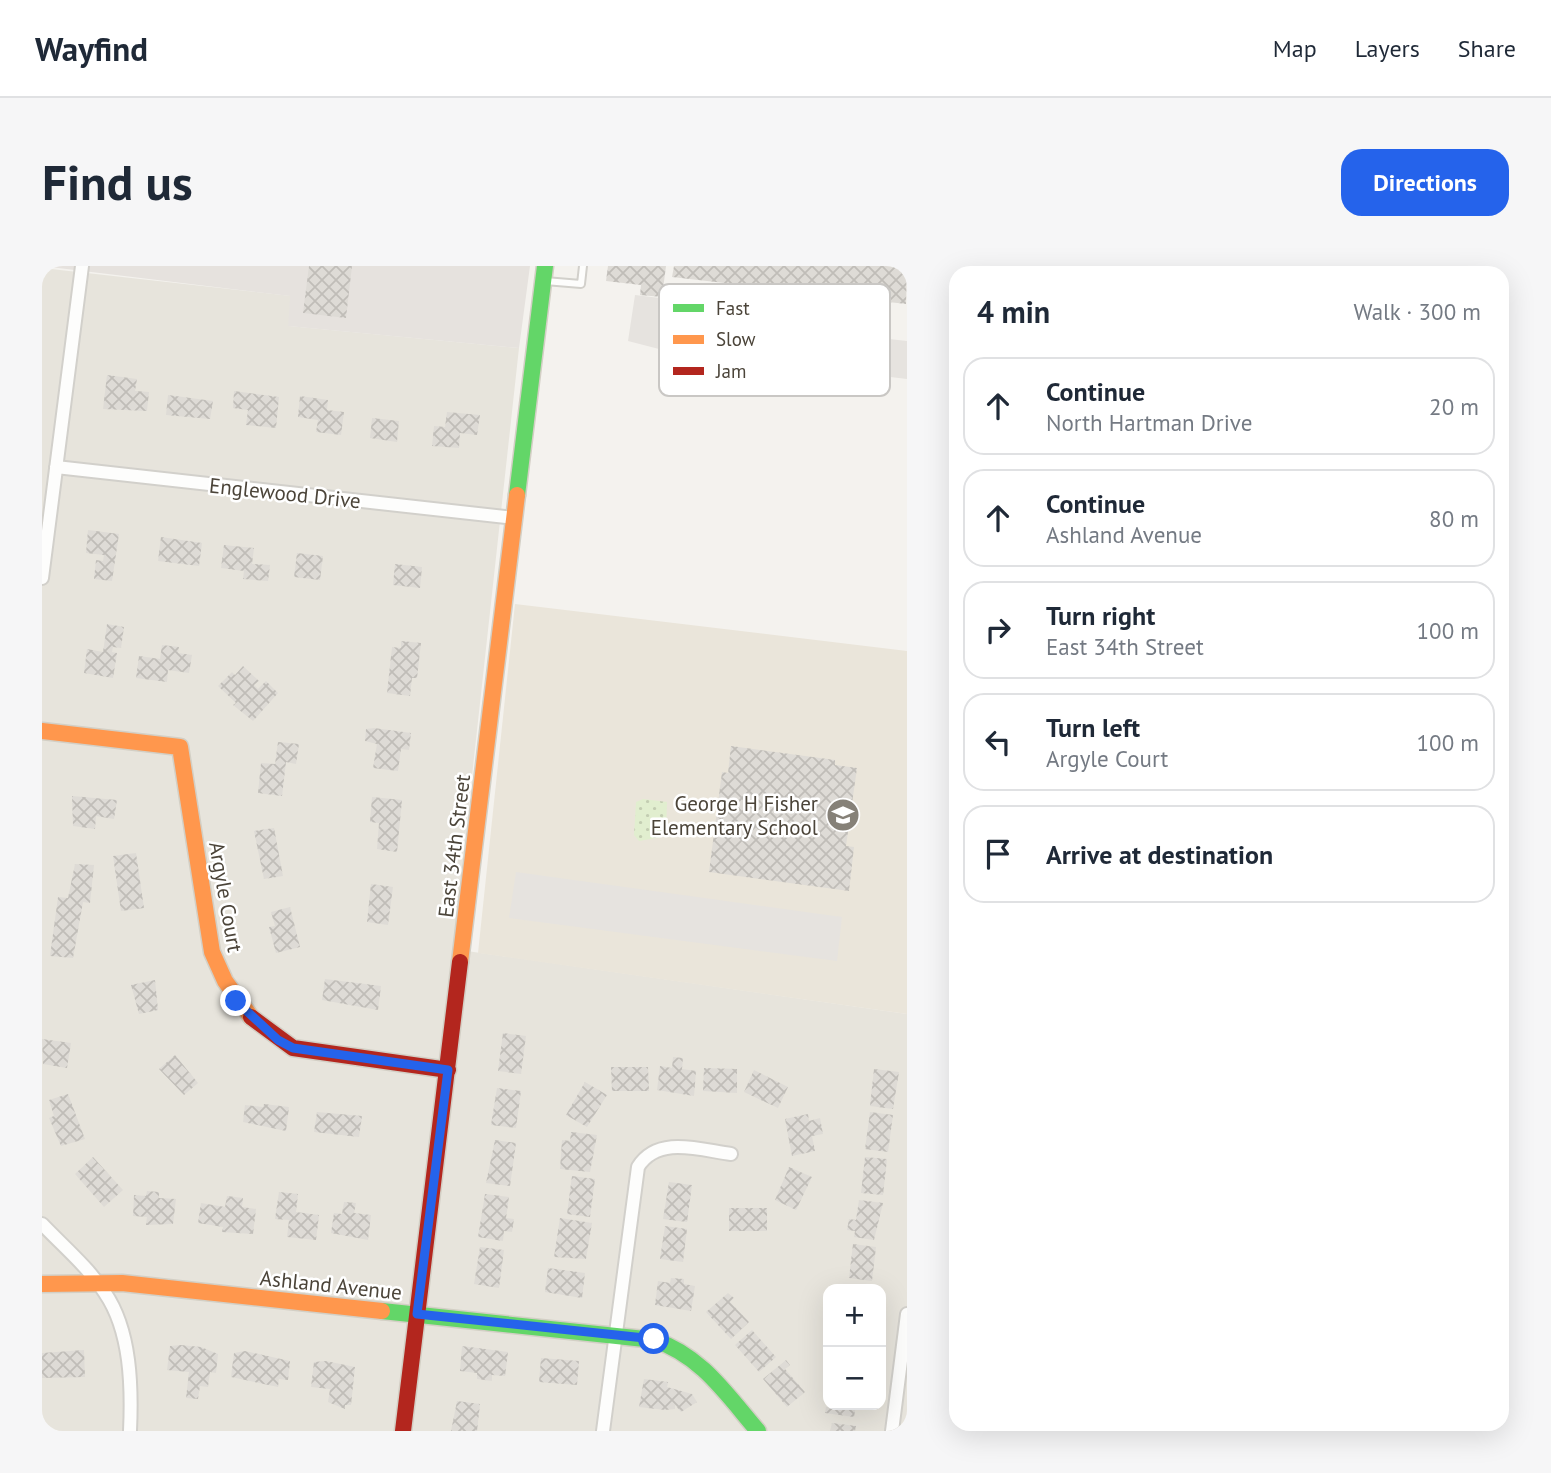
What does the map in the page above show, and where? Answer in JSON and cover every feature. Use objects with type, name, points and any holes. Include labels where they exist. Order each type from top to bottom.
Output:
[{"type":"street","points":[[42,578],[82,266]]},
{"type":"street","name":"East 34th Street","points":[[403,1431],[544,273]]},
{"type":"street","name":"Englewood Drive","points":[[56,467],[514,518]]},
{"type":"street","name":"Argyle Court","points":[[42,731],[180,747],[212,952],[219,974],[236,1001],[269,1034],[293,1048],[307,1051],[448,1070]]},
{"type":"street","points":[[603,1431],[635,1178],[641,1162],[659,1148],[731,1154]]},
{"type":"street","points":[[42,1224],[97,1282],[113,1305],[123,1339],[130,1392],[130,1431]]},
{"type":"street","name":"Ashland Avenue","points":[[42,1284],[97,1282],[660,1341],[681,1350],[704,1368],[758,1431]]},
{"type":"street","points":[[892,1431],[907,1314]]},
{"type":"lane","points":[[544,273],[580,284],[583,266]]},
{"type":"shaded area","points":[[42,266],[530,266],[519,348],[288,326],[290,296]]},
{"type":"shaded area","points":[[42,268],[291,296],[289,326],[519,348],[453,949],[907,1014],[907,1431],[42,1431]]},
{"type":"shaded area","points":[[635,295],[659,298],[659,349],[628,341]]},
{"type":"shaded area","points":[[890,339],[907,341],[907,379],[890,377]]},
{"type":"shaded area","points":[[515,604],[907,651],[907,1014],[478,953]]},
{"type":"shaded area","points":[[516,872],[842,917],[837,961],[509,918]]},
{"type":"green space","points":[[643,799],[667,802],[666,833],[662,837],[639,841],[634,835],[636,802]]},
{"type":"building","points":[[309,266],[352,266],[346,318],[303,313]]},
{"type":"building","points":[[608,266],[666,266],[664,284],[659,284],[659,297],[640,295],[641,285],[606,281]]},
{"type":"building","points":[[674,266],[907,266],[906,304],[890,302],[890,284],[733,284],[672,277]]},
{"type":"building","points":[[107,375],[137,379],[135,391],[149,392],[147,411],[103,409]]},
{"type":"building","points":[[234,391],[279,397],[276,428],[246,425],[248,410],[233,408]]},
{"type":"building","points":[[168,395],[213,401],[210,419],[166,415]]},
{"type":"building","points":[[300,396],[328,400],[327,410],[344,412],[341,435],[316,432],[318,420],[298,417]]},
{"type":"building","points":[[447,412],[480,415],[477,435],[460,433],[459,448],[432,446],[434,426],[445,427]]},
{"type":"building","points":[[372,418],[399,421],[397,442],[370,438]]},
{"type":"building","points":[[88,530],[119,534],[112,581],[94,579],[96,560],[103,561],[104,555],[86,553]]},
{"type":"building","points":[[161,537],[202,543],[199,566],[158,561]]},
{"type":"building","points":[[224,545],[254,548],[252,564],[270,565],[268,581],[243,579],[244,571],[221,568]]},
{"type":"building","points":[[297,553],[323,556],[320,580],[294,577]]},
{"type":"building","points":[[395,564],[422,567],[420,588],[393,585]]},
{"type":"building","points":[[107,624],[124,627],[121,648],[113,647],[112,652],[117,653],[113,678],[84,673],[87,649],[103,652]]},
{"type":"building","points":[[401,641],[421,643],[417,678],[412,678],[410,696],[387,693],[392,647],[401,648]]},
{"type":"building","points":[[162,645],[179,647],[178,653],[192,655],[189,673],[168,670],[167,682],[136,678],[139,656],[160,659]]},
{"type":"building","points":[[243,666],[259,681],[254,685],[258,689],[266,681],[278,693],[253,721],[233,705],[236,703],[218,686],[232,672],[235,675]]},
{"type":"building","points":[[366,729],[411,733],[409,750],[401,749],[398,771],[373,768],[377,744],[365,741]]},
{"type":"building","points":[[278,742],[299,744],[296,764],[286,762],[282,796],[258,793],[261,763],[275,764]]},
{"type":"building","points":[[731,746],[835,760],[835,765],[857,768],[846,846],[854,847],[849,891],[709,872],[722,772],[728,773]]},
{"type":"building","points":[[72,796],[117,800],[114,819],[96,816],[95,829],[73,826]]},
{"type":"building","points":[[372,797],[402,800],[397,852],[377,849],[379,823],[370,822]]},
{"type":"building","points":[[274,828],[283,876],[264,879],[254,831]]},
{"type":"building","points":[[136,853],[144,908],[121,911],[113,856]]},
{"type":"building","points":[[75,864],[94,865],[90,903],[83,902],[73,958],[50,956],[58,897],[68,898]]},
{"type":"building","points":[[371,884],[393,887],[388,925],[367,922]]},
{"type":"building","points":[[290,907],[300,947],[276,953],[269,927],[275,926],[271,912]]},
{"type":"building","points":[[325,979],[381,986],[378,1010],[322,1000]]},
{"type":"building","points":[[155,980],[158,1010],[139,1014],[131,985]]},
{"type":"building","points":[[503,1033],[526,1036],[521,1074],[498,1071]]},
{"type":"building","points":[[42,1039],[71,1043],[67,1068],[43,1064]]},
{"type":"building","points":[[175,1055],[198,1083],[184,1095],[159,1069]]},
{"type":"building","points":[[673,1057],[683,1058],[682,1069],[696,1071],[694,1096],[657,1090],[660,1066],[672,1068]]},
{"type":"building","points":[[611,1067],[648,1067],[649,1091],[612,1091]]},
{"type":"building","points":[[704,1068],[737,1069],[737,1093],[703,1091]]},
{"type":"building","points":[[874,1069],[899,1072],[893,1109],[870,1106]]},
{"type":"building","points":[[754,1070],[788,1087],[778,1108],[744,1092]]},
{"type":"building","points":[[585,1082],[607,1095],[587,1127],[566,1115]]},
{"type":"building","points":[[497,1088],[521,1091],[516,1128],[491,1125]]},
{"type":"building","points":[[68,1094],[85,1139],[61,1146],[49,1118],[54,1116],[49,1100]]},
{"type":"building","points":[[264,1104],[289,1107],[286,1131],[243,1122],[245,1105],[263,1107]]},
{"type":"building","points":[[317,1112],[362,1116],[359,1137],[314,1132]]},
{"type":"building","points":[[870,1112],[893,1115],[888,1152],[865,1149]]},
{"type":"building","points":[[808,1114],[809,1121],[820,1118],[823,1134],[812,1136],[815,1151],[792,1156],[785,1119]]},
{"type":"building","points":[[571,1132],[597,1135],[590,1172],[560,1169],[562,1140],[570,1141]]},
{"type":"building","points":[[495,1140],[516,1143],[510,1186],[486,1183]]},
{"type":"building","points":[[93,1157],[123,1190],[104,1207],[75,1174]]},
{"type":"building","points":[[865,1157],[887,1159],[883,1195],[861,1193]]},
{"type":"building","points":[[789,1167],[812,1177],[796,1210],[775,1200]]},
{"type":"building","points":[[572,1176],[595,1179],[590,1217],[567,1214]]},
{"type":"building","points":[[669,1182],[692,1185],[687,1222],[663,1219]]},
{"type":"building","points":[[147,1191],[159,1192],[159,1198],[176,1199],[173,1224],[146,1225],[147,1217],[133,1216],[134,1195],[146,1196]]},
{"type":"building","points":[[279,1192],[298,1194],[296,1212],[319,1215],[316,1240],[287,1237],[289,1220],[275,1219]]},
{"type":"building","points":[[485,1194],[509,1197],[506,1218],[514,1219],[512,1232],[504,1231],[503,1241],[478,1237]]},
{"type":"building","points":[[227,1196],[243,1198],[242,1207],[256,1209],[253,1234],[222,1232],[223,1227],[198,1223],[201,1203],[225,1207]]},
{"type":"building","points":[[859,1200],[883,1203],[874,1240],[854,1237],[855,1231],[847,1230],[849,1219],[856,1220]]},
{"type":"building","points":[[344,1202],[356,1203],[354,1213],[371,1215],[368,1240],[331,1233],[334,1213],[342,1214]]},
{"type":"building","points":[[729,1208],[767,1208],[767,1231],[729,1231]]},
{"type":"building","points":[[560,1218],[592,1223],[586,1259],[554,1257]]},
{"type":"building","points":[[665,1226],[687,1229],[683,1262],[660,1259]]},
{"type":"building","points":[[853,1244],[876,1247],[872,1281],[849,1278]]},
{"type":"building","points":[[480,1247],[504,1250],[499,1288],[474,1284]]},
{"type":"building","points":[[548,1268],[585,1273],[582,1298],[545,1292]]},
{"type":"building","points":[[671,1278],[684,1279],[684,1284],[695,1286],[691,1311],[655,1305],[658,1281],[670,1283]]},
{"type":"building","points":[[728,1293],[734,1298],[730,1302],[749,1322],[731,1339],[706,1312]]},
{"type":"building","points":[[752,1330],[776,1357],[759,1372],[735,1345]]},
{"type":"building","points":[[170,1346],[201,1347],[218,1354],[216,1373],[210,1372],[208,1387],[200,1386],[198,1399],[186,1398],[189,1372],[167,1370]]},
{"type":"building","points":[[462,1346],[508,1352],[505,1376],[492,1375],[492,1381],[477,1379],[477,1373],[460,1371]]},
{"type":"building","points":[[84,1350],[85,1377],[42,1378],[42,1353]]},
{"type":"building","points":[[245,1351],[290,1361],[288,1380],[279,1379],[278,1387],[231,1377],[234,1353]]},
{"type":"building","points":[[541,1358],[579,1361],[577,1385],[539,1382]]},
{"type":"building","points":[[786,1360],[790,1365],[785,1369],[805,1392],[787,1407],[763,1379]]},
{"type":"building","points":[[326,1361],[355,1367],[351,1405],[345,1405],[345,1409],[328,1402],[330,1389],[311,1387],[314,1362]]},
{"type":"building","points":[[644,1379],[668,1382],[667,1387],[692,1394],[697,1402],[681,1412],[675,1405],[675,1409],[665,1410],[639,1407]]},
{"type":"building","points":[[457,1401],[480,1404],[477,1431],[451,1431]]},
{"type":"building","points":[[826,1410],[855,1410],[854,1417],[825,1413]]},
{"type":"building","points":[[832,1423],[856,1426],[855,1431],[830,1431]]},
{"type":"traffic: fast","points":[[517,495],[545,266]]},
{"type":"traffic: fast","points":[[382,1311],[654,1340],[686,1355],[699,1366],[724,1390],[758,1431]]},
{"type":"traffic: slow","points":[[460,962],[517,495]]},
{"type":"traffic: slow","points":[[42,731],[180,747],[212,952],[225,981],[251,1017]]},
{"type":"traffic: slow","points":[[42,1284],[122,1283],[382,1311]]},
{"type":"traffic: jam","points":[[403,1431],[460,962]]},
{"type":"traffic: jam","points":[[251,1017],[293,1048],[448,1070]]},
{"type":"place","name":"George H Fisher Elementary School","points":[[843,815]]},
{"type":"route","points":[[236,1001],[261,1027],[293,1048],[448,1070],[417,1314],[654,1339]]}]
